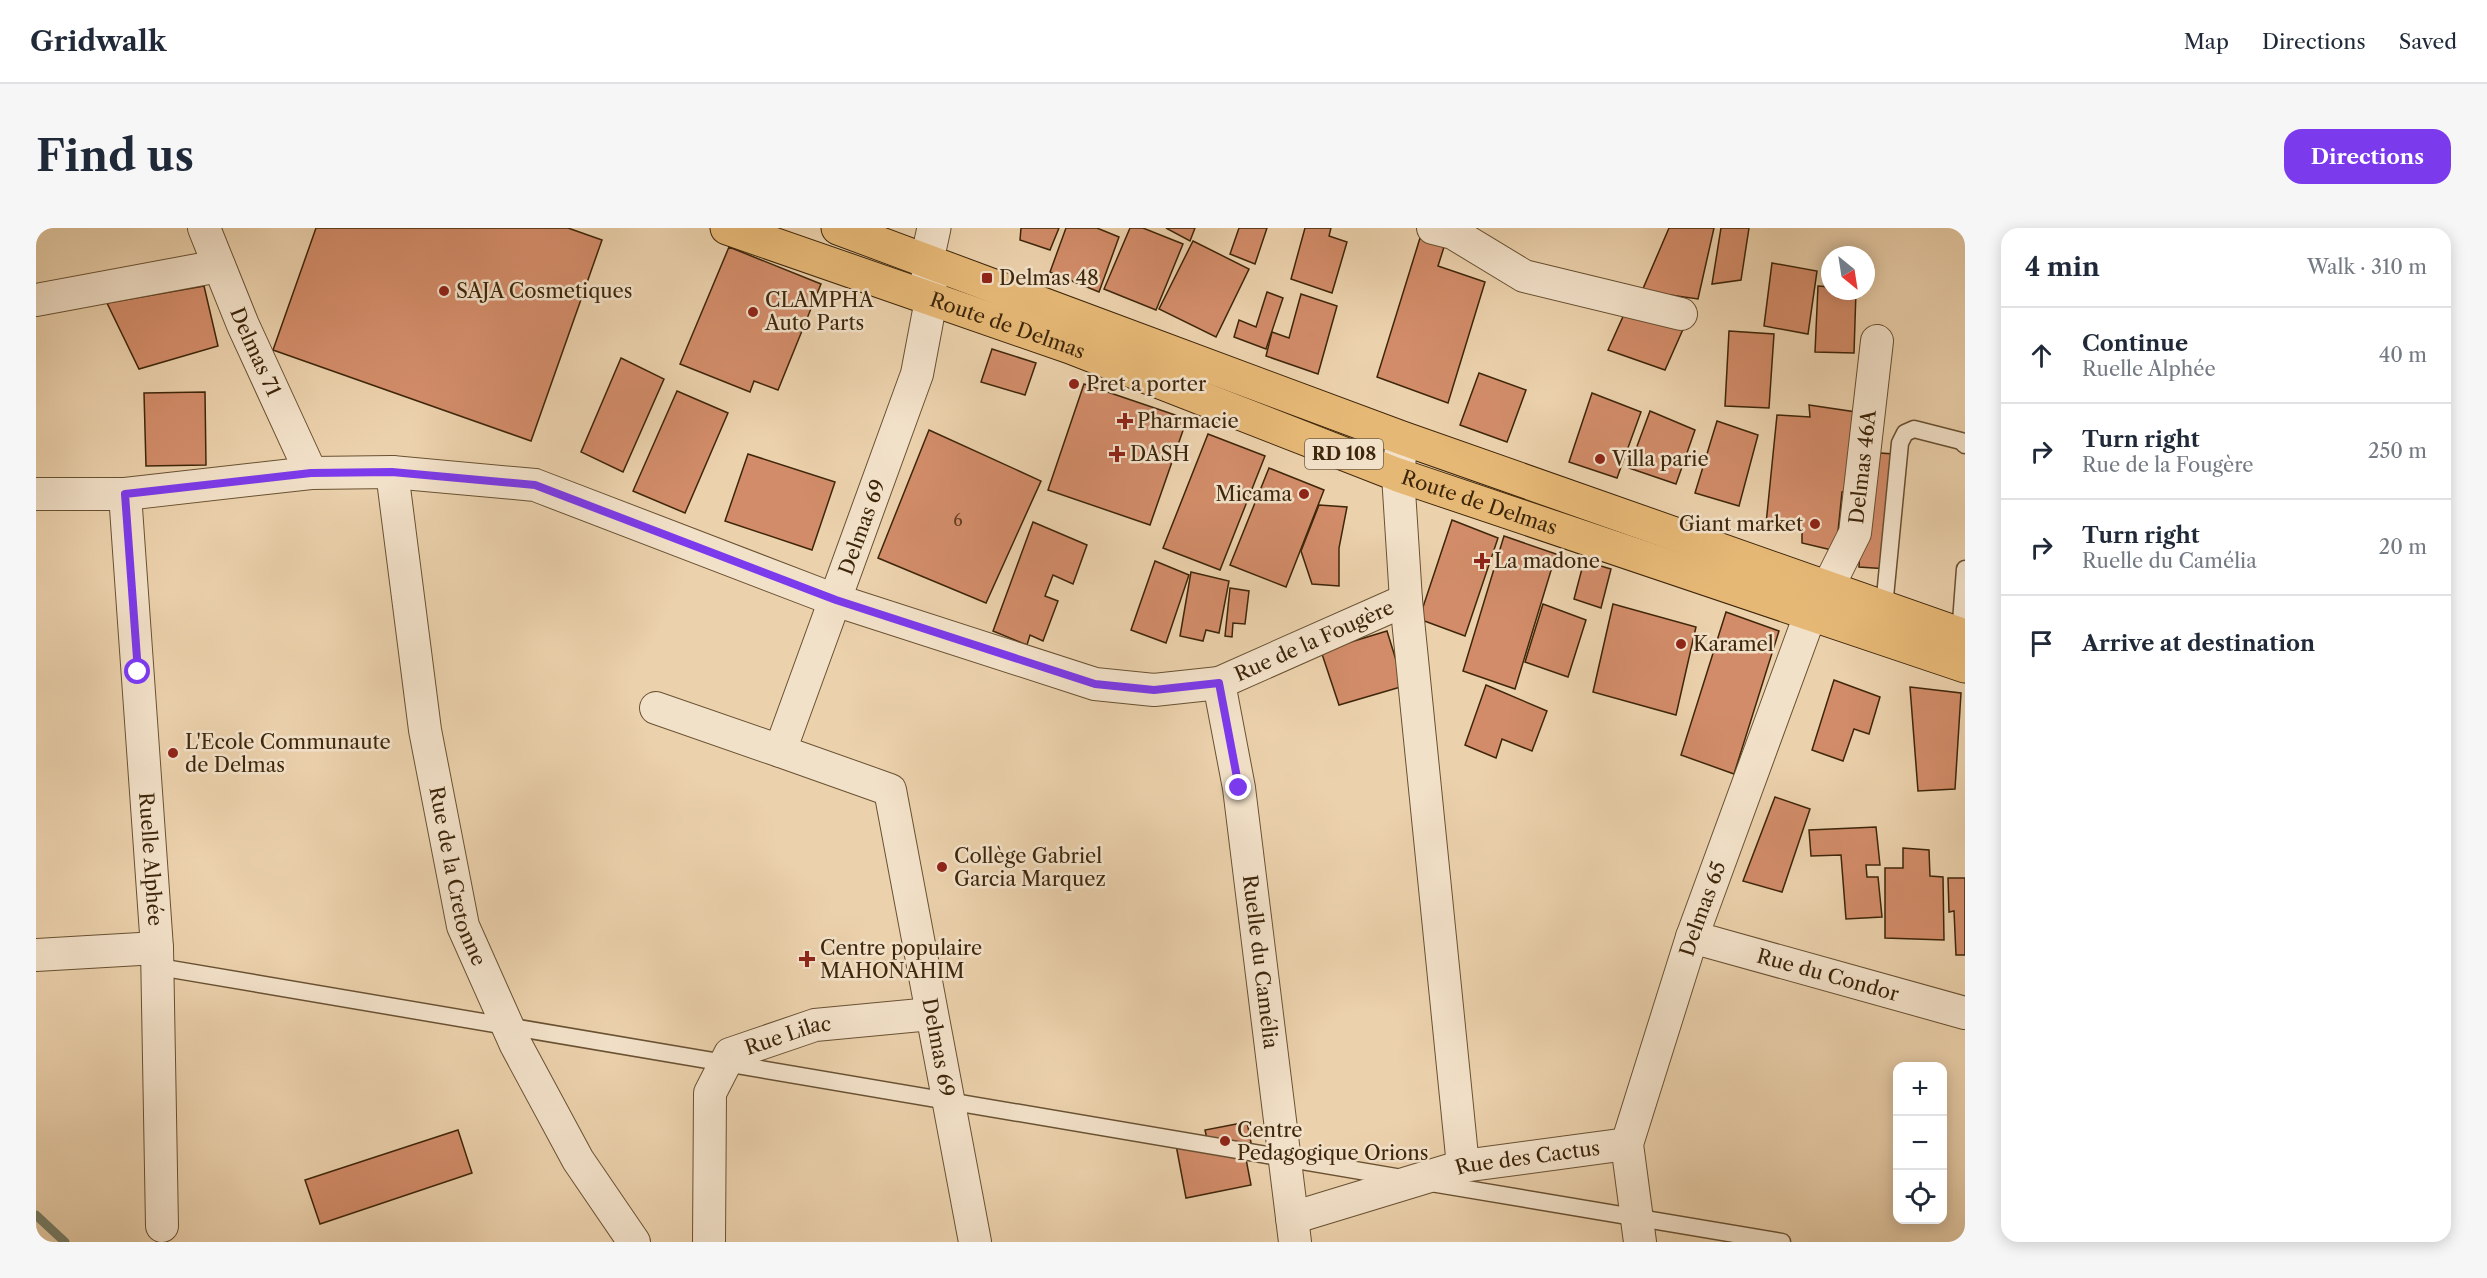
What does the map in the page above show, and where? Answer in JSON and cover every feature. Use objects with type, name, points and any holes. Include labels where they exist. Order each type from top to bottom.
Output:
[{"type":"main road","name":"Route de Delmas","points":[[727,228],[1070,347],[1398,475],[1965,666]]},
{"type":"main road","name":"Route de Delmas","points":[[838,228],[1402,438],[1963,635]]},
{"type":"street","name":"Delmas 71","points":[[204,228],[243,325],[311,473]]},
{"type":"street","points":[[931,300],[927,260],[934,228]]},
{"type":"street","points":[[1433,228],[1453,233],[1524,276],[1681,314]]},
{"type":"street","points":[[36,300],[219,266]]},
{"type":"street","name":"Delmas 69","points":[[780,751],[917,374],[931,300]]},
{"type":"street","name":"Delmas 46A","points":[[1828,587],[1855,533],[1877,341]]},
{"type":"street","points":[[1402,438],[1398,475],[1406,600],[1463,1166]]},
{"type":"street","name":"Rue de la Fougère","points":[[36,494],[125,494],[311,473],[392,472],[535,485],[836,600],[1095,684],[1154,690],[1219,683],[1406,600]]},
{"type":"street","name":"Rue de la Cretonne","points":[[392,472],[425,730],[463,926],[516,1045],[572,1149],[634,1242]]},
{"type":"street","name":"Ruelle Alphée","points":[[125,494],[157,948],[162,1226]]},
{"type":"street","name":"Delmas 65","points":[[1640,1242],[1627,1144],[1692,937],[1810,615],[1828,587]]},
{"type":"street","name":"Ruelle du Camélia","points":[[1219,683],[1239,788],[1294,1230]]},
{"type":"street","name":"Delmas 69","points":[[656,708],[890,790],[930,1014],[975,1242]]},
{"type":"street","name":"Rue du Condor","points":[[1692,937],[1965,1012]]},
{"type":"street","points":[[36,955],[157,948]]},
{"type":"street","name":"Rue Lilac","points":[[709,1242],[710,1093],[730,1054],[815,1025],[930,1014]]},
{"type":"street","name":"Rue des Cactus","points":[[1294,1230],[1463,1166],[1627,1144]]},
{"type":"lane","points":[[1884,607],[1900,443],[1905,433],[1914,429],[1961,441],[1965,445]]},
{"type":"lane","points":[[1963,635],[1965,569]]},
{"type":"lane","points":[[36,947],[1782,1242]]},
{"type":"building","points":[[316,228],[568,228],[602,240],[531,441],[273,350]]},
{"type":"building","points":[[1021,228],[1059,228],[1050,250],[1020,240]]},
{"type":"building","points":[[1066,228],[1097,228],[1119,237],[1099,292],[1050,272]]},
{"type":"building","points":[[1130,228],[1143,228],[1183,244],[1156,310],[1104,289]]},
{"type":"building","points":[[1166,228],[1195,228],[1190,241]]},
{"type":"building","points":[[1239,228],[1267,228],[1255,264],[1230,254]]},
{"type":"building","points":[[1305,228],[1331,228],[1329,236],[1347,242],[1332,293],[1291,279]]},
{"type":"building","points":[[1669,228],[1714,228],[1698,299],[1642,291]]},
{"type":"building","points":[[1721,228],[1749,228],[1741,280],[1712,284]]},
{"type":"building","points":[[1420,238],[1444,247],[1438,266],[1485,282],[1448,403],[1377,377]]},
{"type":"building","points":[[1193,241],[1249,269],[1216,337],[1159,309]]},
{"type":"building","points":[[729,247],[821,284],[778,390],[754,381],[750,392],[680,364]]},
{"type":"building","points":[[1772,263],[1817,271],[1808,334],[1764,326]]},
{"type":"building","points":[[204,286],[218,346],[139,369],[107,303]]},
{"type":"building","points":[[1818,286],[1821,286],[1821,300],[1856,300],[1854,353],[1815,352]]},
{"type":"building","points":[[1267,292],[1283,298],[1266,349],[1234,337],[1239,320],[1256,327]]},
{"type":"building","points":[[1301,294],[1337,306],[1318,374],[1266,356],[1272,332],[1289,338]]},
{"type":"building","points":[[1626,310],[1684,327],[1665,370],[1608,350]]},
{"type":"building","points":[[1729,331],[1774,334],[1769,408],[1725,406]]},
{"type":"building","points":[[992,349],[1036,363],[1025,395],[981,382]]},
{"type":"building","points":[[621,358],[664,379],[623,472],[581,452]]},
{"type":"building","points":[[1479,373],[1526,390],[1507,442],[1460,425]]},
{"type":"building","name":"DASH","points":[[1084,384],[1187,419],[1150,525],[1048,490]]},
{"type":"building","points":[[677,391],[728,413],[685,513],[633,491]]},
{"type":"building","points":[[205,392],[206,465],[146,466],[144,393]]},
{"type":"building","points":[[1592,393],[1641,412],[1617,478],[1569,462]]},
{"type":"building","points":[[1809,405],[1856,412],[1848,491],[1842,492],[1836,551],[1802,543],[1802,527],[1766,524],[1777,415],[1810,417]]},
{"type":"building","points":[[1650,411],[1695,430],[1676,484],[1629,468]]},
{"type":"building","points":[[1717,421],[1758,435],[1739,506],[1695,493]]},
{"type":"building","points":[[929,430],[1041,481],[986,603],[878,558]]},
{"type":"building","points":[[1208,434],[1265,456],[1220,570],[1163,548]]},
{"type":"building","points":[[1865,452],[1894,454],[1888,569],[1859,567]]},
{"type":"building","points":[[748,454],[835,482],[812,550],[725,521]]},
{"type":"building","points":[[1269,468],[1324,490],[1286,587],[1230,565]]},
{"type":"building","points":[[1319,505],[1347,507],[1339,548],[1339,586],[1312,584],[1301,551]]},
{"type":"building","points":[[1452,520],[1498,538],[1465,636],[1419,619]]},
{"type":"building","points":[[1033,522],[1087,545],[1073,584],[1053,575],[1045,596],[1058,601],[1043,641],[1030,635],[1027,645],[993,631]]},
{"type":"building","points":[[1504,536],[1556,554],[1515,689],[1463,671]]},
{"type":"building","points":[[1155,561],[1189,575],[1166,643],[1131,630]]},
{"type":"building","points":[[1584,561],[1611,569],[1601,608],[1574,599]]},
{"type":"building","points":[[1191,572],[1229,581],[1219,633],[1206,630],[1203,641],[1180,636]]},
{"type":"building","points":[[1230,588],[1249,591],[1245,624],[1233,623],[1232,637],[1225,636]]},
{"type":"building","points":[[1543,604],[1586,620],[1568,677],[1525,662]]},
{"type":"building","points":[[1613,604],[1696,627],[1676,715],[1593,692]]},
{"type":"building","points":[[1726,612],[1779,631],[1734,774],[1681,755]]},
{"type":"building","points":[[1387,631],[1404,686],[1339,705],[1321,651]]},
{"type":"building","points":[[1834,680],[1880,697],[1869,734],[1854,729],[1843,761],[1812,750]]},
{"type":"building","points":[[1486,685],[1547,711],[1532,751],[1502,739],[1496,758],[1465,745]]},
{"type":"building","points":[[1910,687],[1961,693],[1955,789],[1918,791]]},
{"type":"building","points":[[1775,797],[1810,809],[1782,892],[1743,881]]},
{"type":"building","points":[[1876,827],[1880,865],[1866,865],[1867,877],[1878,877],[1882,917],[1846,919],[1841,855],[1811,856],[1809,830]]},
{"type":"building","points":[[1903,848],[1929,850],[1930,876],[1943,877],[1944,940],[1885,938],[1885,868],[1903,868]]},
{"type":"building","points":[[1948,878],[1965,878],[1965,955],[1956,955],[1954,911],[1949,912]]},
{"type":"building","points":[[1247,1122],[1254,1158],[1246,1159],[1251,1185],[1186,1198],[1176,1145],[1207,1139],[1205,1130]]},
{"type":"building","points":[[458,1130],[472,1173],[320,1224],[305,1180]]},
{"type":"waterway","points":[[36,1215],[65,1242]]},
{"type":"place","name":"Delmas 48","points":[[987,278]]},
{"type":"place","name":"SAJA Cosmetiques","points":[[444,291]]},
{"type":"place","name":"CLAMPHA Auto Parts","points":[[753,312]]},
{"type":"place","name":"Pret a porter","points":[[1074,384]]},
{"type":"place","name":"Pharmacie","points":[[1125,421]]},
{"type":"place","name":"DASH","points":[[1117,454]]},
{"type":"place","name":"Villa parie","points":[[1600,459]]},
{"type":"place","name":"Micama","points":[[1304,494]]},
{"type":"place","name":"Giant market","points":[[1815,524]]},
{"type":"place","name":"La madone","points":[[1482,561]]},
{"type":"place","name":"Karamel","points":[[1681,644]]},
{"type":"place","name":"L'Ecole Communaute de Delmas","points":[[173,753]]},
{"type":"place","name":"Collège Gabriel Garcia Marquez","points":[[942,867]]},
{"type":"place","name":"Centre populaire MAHONAHIM","points":[[807,959]]},
{"type":"place","name":"Centre Pedagogique Orions","points":[[1225,1141]]},
{"type":"route","points":[[138,672],[125,494],[311,473],[392,472],[535,485],[836,600],[1095,684],[1154,690],[1219,683],[1239,788]]}]
